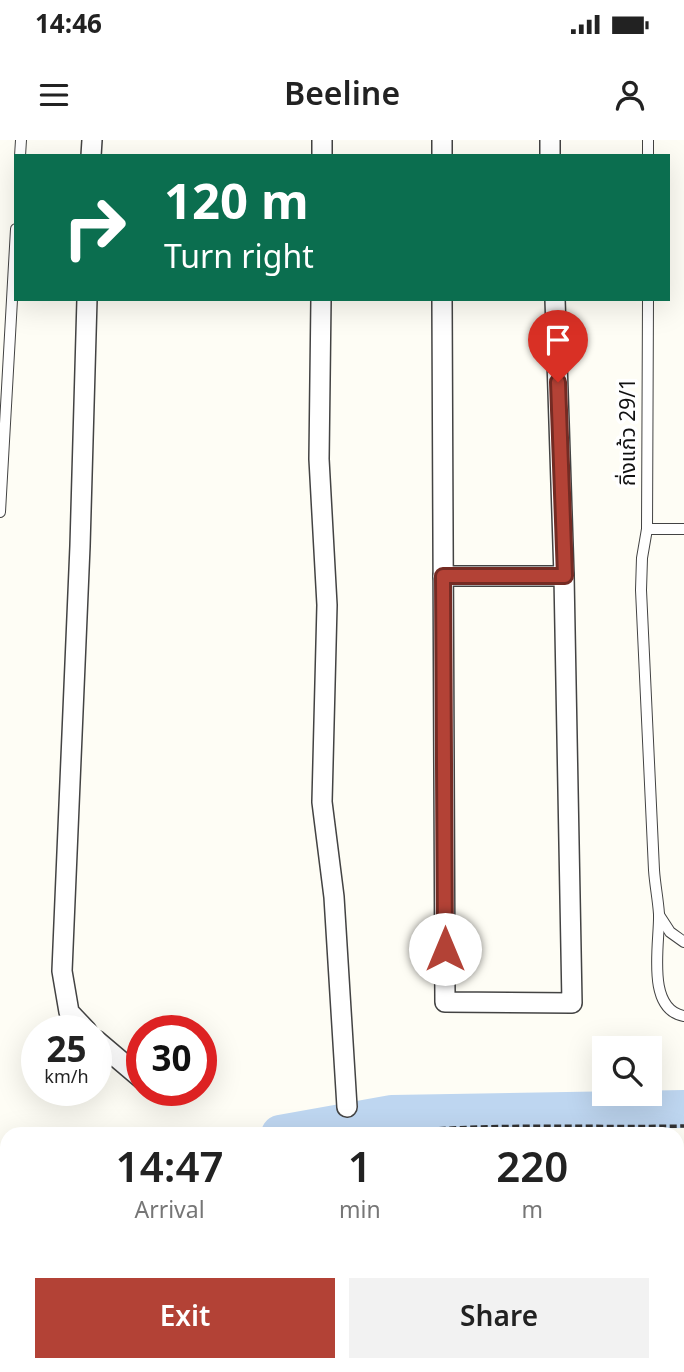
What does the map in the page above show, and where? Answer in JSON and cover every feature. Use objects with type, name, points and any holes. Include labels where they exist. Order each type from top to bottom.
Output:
[{"type":"street","points":[[72,1015],[62,971],[80,546],[87,301]]},
{"type":"street","points":[[321,301],[319,459],[327,605],[322,802],[334,897],[347,1107]]},
{"type":"street","points":[[442,301],[445,1002],[572,1003],[565,576],[555,301]]},
{"type":"street","points":[[443,576],[565,576]]},
{"type":"street","points":[[112,1054],[126,1065]]},
{"type":"lane","points":[[0,512],[14,264]]},
{"type":"lane","name":"กิ่งแก้ว 29/1","points":[[648,301],[647,529],[641,590],[654,870],[659,915],[659,985],[667,1008],[684,1016]]},
{"type":"lane","points":[[647,529],[684,529]]},
{"type":"lane","points":[[659,915],[670,932],[684,942]]},
{"type":"path","points":[[471,1127],[684,1126]]},
{"type":"waterway","points":[[319,1127],[392,1114],[684,1109]]},
{"type":"route","points":[[445,949],[443,576],[565,576],[558,382]]}]
